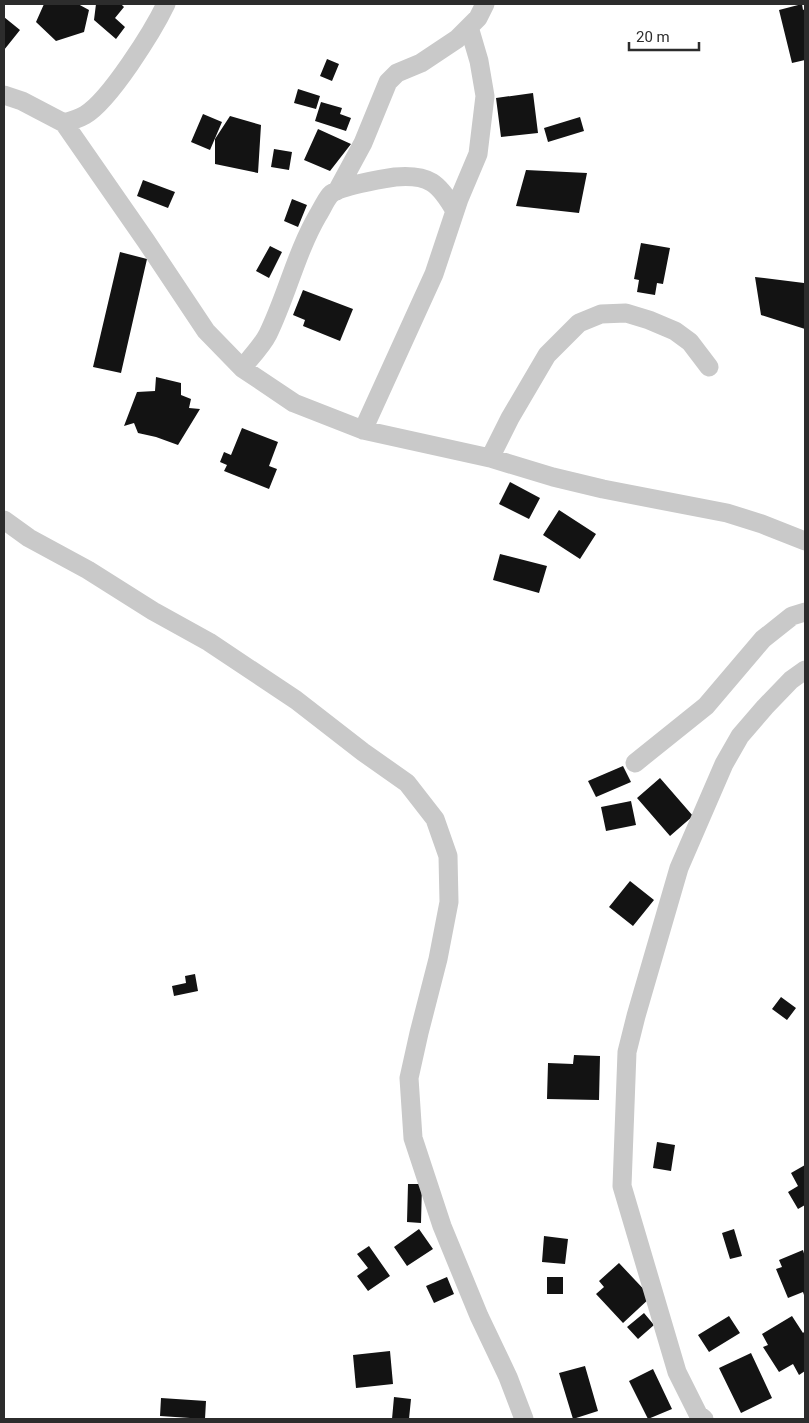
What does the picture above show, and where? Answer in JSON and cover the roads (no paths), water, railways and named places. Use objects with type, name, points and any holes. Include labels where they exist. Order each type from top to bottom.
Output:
[{"type":"street","points":[[64,124],[86,114],[102,101],[117,82],[166,4]]},
{"type":"street","points":[[337,191],[362,143],[388,82],[397,73],[421,63],[457,39],[478,18],[485,4]]},
{"type":"street","points":[[363,430],[434,274],[478,154],[484,96],[479,62],[469,27]]},
{"type":"street","points":[[4,95],[22,101],[64,124],[206,331],[242,368],[294,403],[363,430],[490,458],[553,477],[603,489],[727,513],[805,541]]},
{"type":"street","points":[[242,368],[267,336],[308,232],[330,194],[345,187],[392,178],[417,176],[427,179],[439,187],[456,211]]},
{"type":"street","points":[[490,458],[510,418],[547,355],[580,323],[601,314],[626,313],[675,331],[690,342],[709,367]]},
{"type":"street","points":[[4,520],[29,538],[88,570],[153,611],[209,642],[296,700],[362,752],[408,783],[435,819],[448,856],[449,902],[438,959],[409,1078],[412,1138],[442,1226],[479,1316],[508,1377],[524,1419]]},
{"type":"street","points":[[635,763],[706,706],[763,639],[792,616],[805,612]]},
{"type":"street","points":[[704,1419],[698,1414],[677,1372],[622,1186],[628,1052],[636,1016],[679,868],[724,764],[740,736],[791,680],[805,670]]}]
